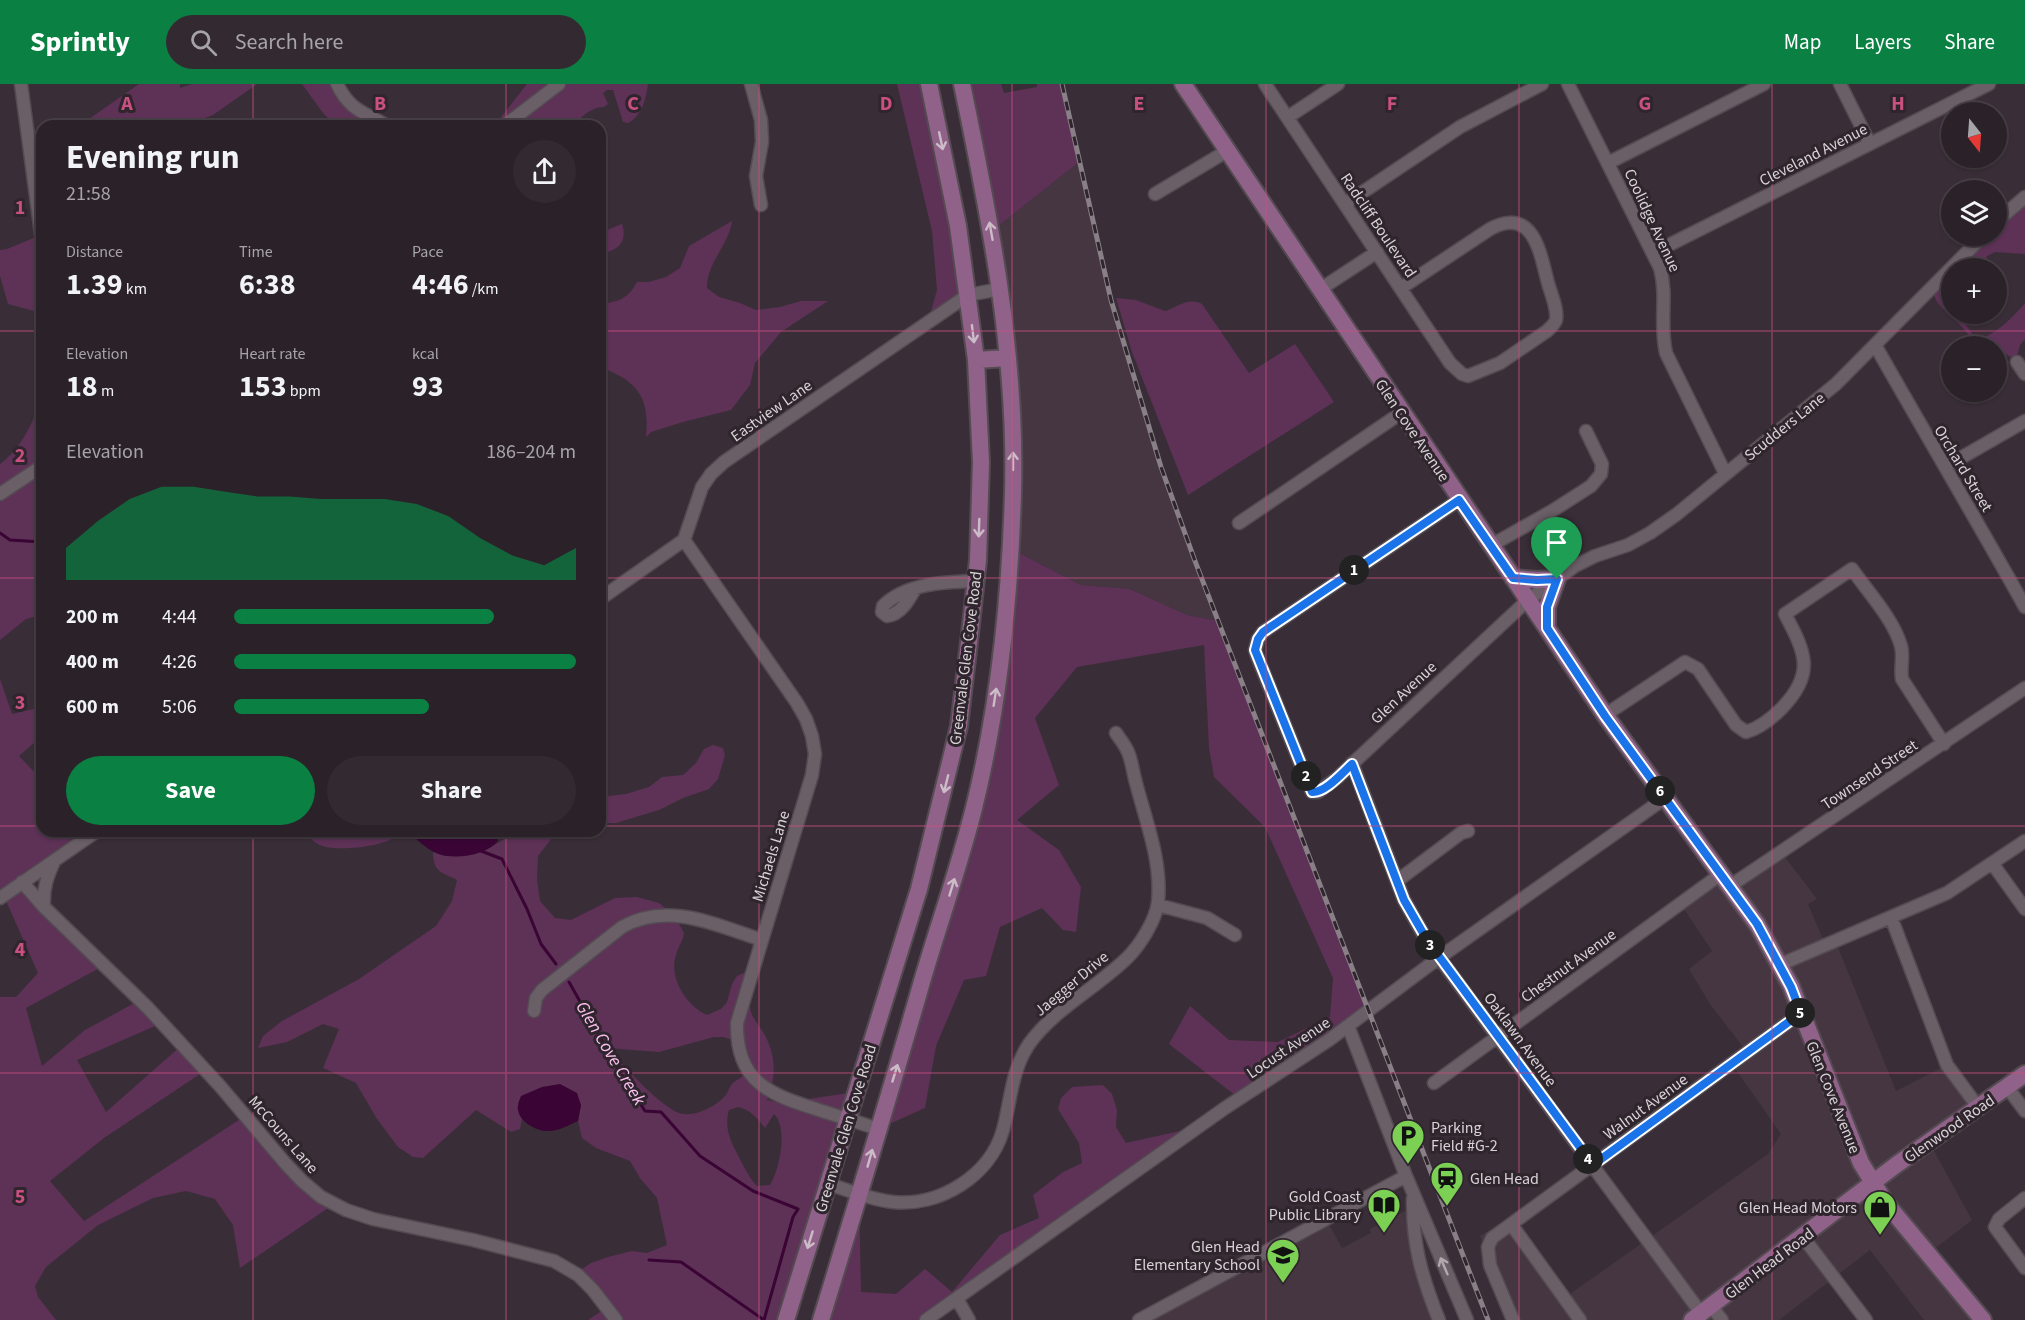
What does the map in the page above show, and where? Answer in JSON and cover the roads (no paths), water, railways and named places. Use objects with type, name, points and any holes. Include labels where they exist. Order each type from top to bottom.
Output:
[{"type":"main road","name":"Greenvale Glen Cove Road","points":[[786,1320],[919,889],[950,771],[959,726],[975,580],[981,462],[976,360],[968,295],[954,205],[929,84]]},
{"type":"main road","name":"Greenvale Glen Cove Road","points":[[821,1320],[929,957],[952,888],[974,807],[992,714],[1006,608],[1013,503],[1013,439],[1008,358],[988,210],[962,84]]},
{"type":"main road","name":"Glen Cove Avenue","points":[[1183,84],[1605,716],[1757,924],[1791,987],[1855,1151],[1885,1202],[1983,1320]]},
{"type":"main road","points":[[976,360],[1008,358]]},
{"type":"main road","points":[[1513,578],[1557,579],[1547,607],[1547,628]]},
{"type":"main road","name":"Glenwood Road","points":[[1874,1183],[2025,1074]]},
{"type":"main road","name":"Glen Head Road","points":[[1701,1313],[1874,1183]]},
{"type":"street","points":[[21,84],[36,196]]},
{"type":"street","points":[[337,84],[342,95],[356,110],[375,120]]},
{"type":"street","points":[[512,120],[559,84]]},
{"type":"street","points":[[751,84],[761,120],[762,142],[756,176],[761,205]]},
{"type":"street","name":"Radcliff Boulevard","points":[[1265,84],[1450,363],[1462,374],[1471,375],[1500,363],[1555,323],[1556,319],[1538,244],[1532,233],[1517,224],[1498,225],[1401,288]]},
{"type":"street","points":[[1288,117],[1338,84]]},
{"type":"street","points":[[1345,204],[1460,127],[1542,84]]},
{"type":"street","name":"Coolidge Avenue","points":[[1568,84],[1660,268],[1665,285],[1662,335],[1666,353],[1725,473]]},
{"type":"street","points":[[1608,163],[1764,84]]},
{"type":"street","points":[[1840,84],[1870,144]]},
{"type":"street","name":"Cleveland Avenue","points":[[1653,254],[1989,84]]},
{"type":"street","points":[[1155,194],[1227,151]]},
{"type":"street","points":[[2007,212],[2025,196]]},
{"type":"street","name":"Scudders Lane","points":[[1528,600],[1575,566],[1594,556],[1628,545],[1650,533],[1836,384],[1973,246]]},
{"type":"street","points":[[1319,290],[1377,252]]},
{"type":"street","name":"Eastview Lane","points":[[684,540],[702,488],[711,474],[724,462],[968,295],[1000,289]]},
{"type":"street","name":"Orchard Street","points":[[1875,345],[2025,606]]},
{"type":"street","points":[[2017,362],[2025,374]]},
{"type":"street","points":[[1239,523],[1401,413]]},
{"type":"street","points":[[1945,467],[2025,421]]},
{"type":"street","points":[[1490,546],[1552,511],[1599,478],[1603,469],[1602,464],[1586,431]]},
{"type":"street","points":[[0,494],[36,470]]},
{"type":"street","name":"Glen Avenue","points":[[1459,500],[1263,632],[1258,639],[1255,650],[1257,656],[1312,792],[1318,792],[1337,778],[1528,600]]},
{"type":"street","points":[[606,595],[684,540]]},
{"type":"street","name":"Michaels Lane","points":[[684,540],[797,703],[806,719],[815,753],[812,775],[737,1023],[737,1042],[743,1061],[755,1079],[768,1091],[790,1101],[878,1129]]},
{"type":"street","points":[[1605,716],[1685,662],[1698,669],[1736,725],[1746,732],[1755,730],[1774,716],[1792,697],[1798,689],[1802,676],[1803,652],[1785,614],[1852,569],[1897,636],[1902,649],[1900,668],[1902,679],[1944,744]]},
{"type":"street","points":[[915,589],[936,583],[975,580]]},
{"type":"street","name":"Townsend Street","points":[[1725,880],[1944,744],[2025,688]]},
{"type":"street","name":"Jaegger Drive","points":[[828,1184],[894,1202],[924,1200],[962,1185],[990,1156],[1002,1134],[1012,1081],[1029,1045],[1054,1016],[1128,957],[1142,939],[1158,905],[1159,873],[1150,830],[1128,752],[1116,732]]},
{"type":"street","name":"Oaklawn Avenue","points":[[1352,764],[1411,915],[1427,940],[1701,1313],[1722,1320]]},
{"type":"street","name":"Locust Avenue","points":[[926,1320],[1189,1134],[1348,1026],[1440,957],[1665,798]]},
{"type":"street","points":[[1397,881],[1461,833],[1468,831]]},
{"type":"street","points":[[0,898],[88,837]]},
{"type":"street","points":[[1779,964],[1947,893],[2025,841]]},
{"type":"street","points":[[44,907],[43,891],[47,876],[56,859]]},
{"type":"street","points":[[1992,863],[2025,909]]},
{"type":"street","name":"Chestnut Avenue","points":[[1434,1083],[1725,880]]},
{"type":"street","name":"McCouns Lane","points":[[22,882],[44,907],[148,1008],[220,1086],[285,1163],[321,1197],[346,1210],[373,1219],[473,1240],[554,1261],[578,1275],[616,1320]]},
{"type":"street","points":[[1158,905],[1208,918],[1234,935]]},
{"type":"street","points":[[534,1011],[536,998],[542,990],[622,927],[636,919],[655,914],[674,915],[705,921],[762,940]]},
{"type":"street","points":[[1891,917],[1947,1065],[1978,1107]]},
{"type":"street","name":"Walnut Avenue","points":[[1513,1320],[1490,1265],[1488,1247],[1492,1238],[1801,1013]]},
{"type":"street","points":[[1348,1026],[1413,1194],[1467,1320]]},
{"type":"street","points":[[2007,1087],[2025,1112]]},
{"type":"street","points":[[1139,1320],[1406,1176]]},
{"type":"street","points":[[1413,1194],[1412,1223],[1417,1258],[1439,1320]]},
{"type":"street","points":[[2025,1198],[1999,1219],[1995,1227],[2025,1268]]},
{"type":"street","points":[[1511,1224],[1580,1320]]},
{"type":"street","points":[[1803,1237],[1866,1320]]},
{"type":"street","points":[[957,1299],[969,1320]]},
{"type":"waterway","name":"Glen Cove Creek","points":[[0,533],[10,540],[36,542]]},
{"type":"waterway","name":"Glen Cove Creek","points":[[481,851],[502,859],[527,909],[541,944],[556,964]]},
{"type":"waterway","name":"Glen Cove Creek","points":[[569,982],[614,1062],[645,1111],[661,1112],[700,1156],[753,1191],[798,1209],[793,1217],[764,1320]]},
{"type":"waterway","points":[[649,1260],[681,1262],[764,1320]]},
{"type":"railway","points":[[1062,84],[1111,300],[1161,467],[1195,561],[1488,1320]]},
{"type":"place","name":"Parking Field #G-2","points":[[1408,1165]]},
{"type":"place","name":"Glen Head","points":[[1447,1207]]},
{"type":"place","name":"Gold Coast Public Library","points":[[1384,1234]]},
{"type":"place","name":"Glen Head Motors","points":[[1880,1236]]},
{"type":"place","name":"Glen Head Elementary School","points":[[1283,1284]]}]
